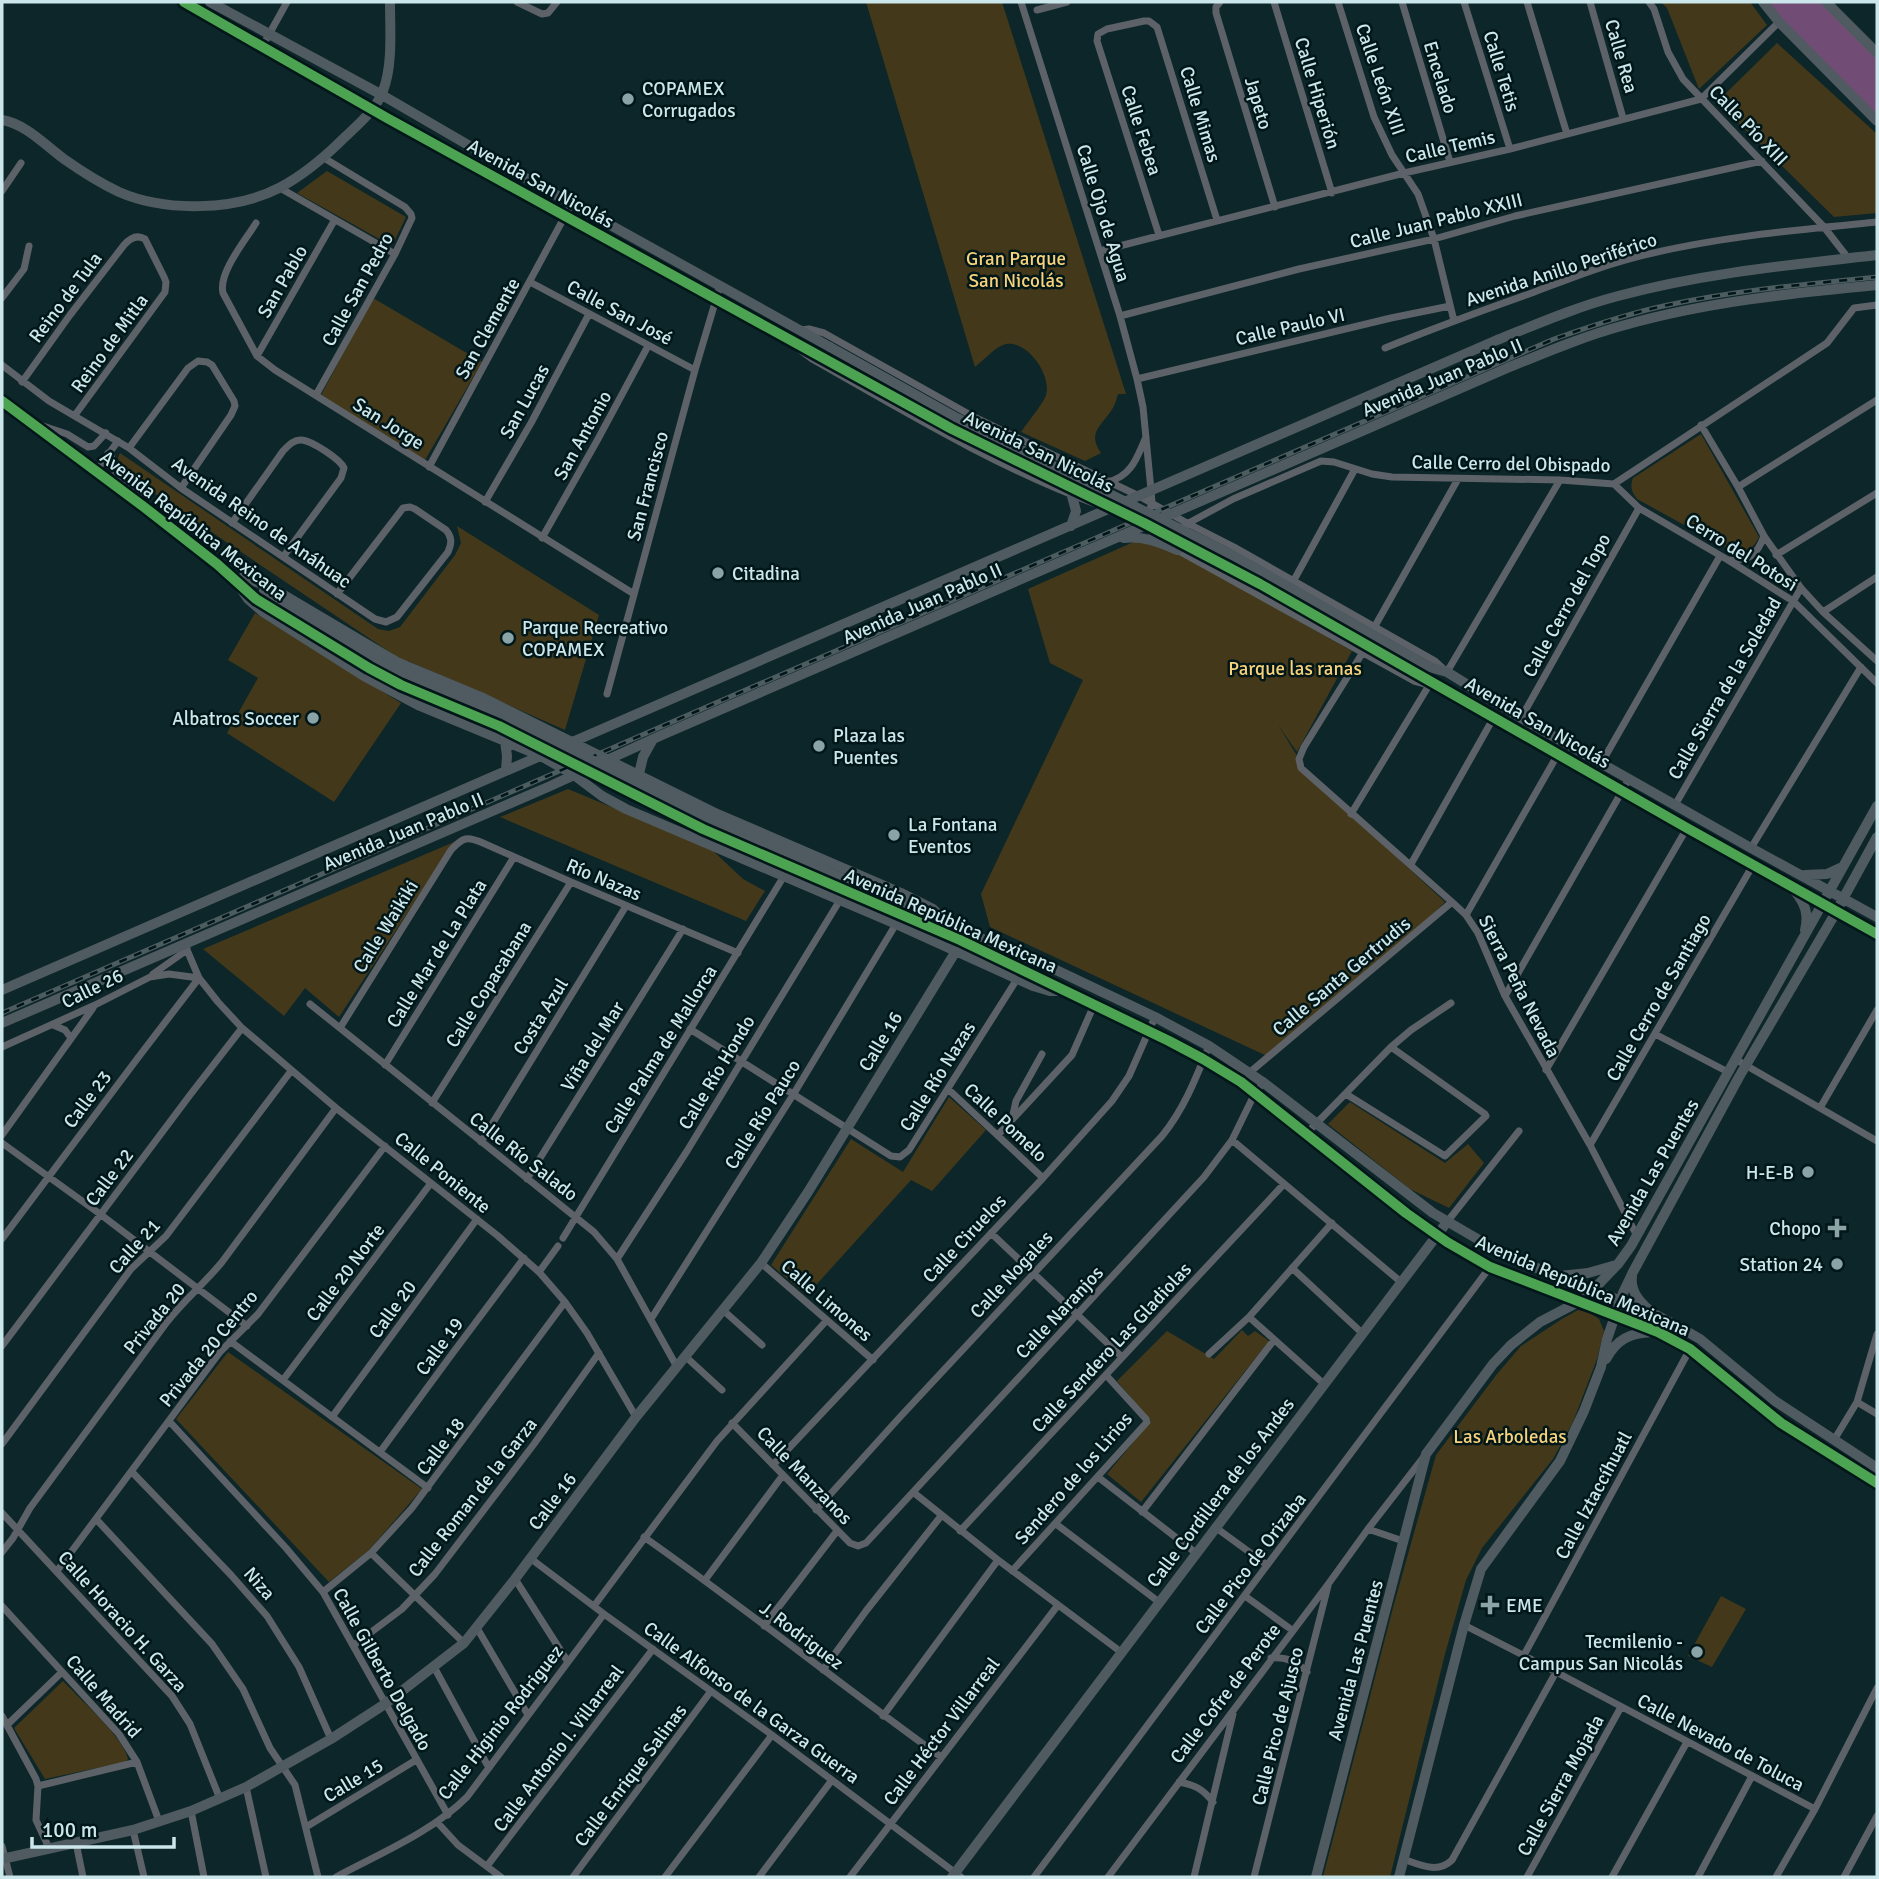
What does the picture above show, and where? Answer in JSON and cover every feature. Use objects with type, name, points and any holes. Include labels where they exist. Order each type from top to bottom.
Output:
[{"type":"street","name":"Avenida San Nicolás","points":[[210,2],[382,95],[799,330],[827,352]]},
{"type":"street","points":[[262,47],[287,2]]},
{"type":"street","points":[[2,120],[16,124],[101,183],[128,195],[157,204],[194,206],[252,198],[280,188],[324,158],[382,95],[389,56],[390,2]]},
{"type":"street","points":[[517,2],[542,14],[548,13],[557,2]]},
{"type":"street","name":"Calle Ojo de Agua","points":[[1021,2],[1100,251],[1137,379],[1143,407],[1152,491],[1152,503],[1144,527]]},
{"type":"street","points":[[1037,10],[1068,2]]},
{"type":"street","name":"Calle Hiperión","points":[[1274,2],[1332,192]]},
{"type":"street","name":"Calle León XIII","points":[[1338,2],[1374,117],[1392,155],[1418,194],[1434,239],[1454,321]]},
{"type":"street","name":"Encelado","points":[[1402,2],[1450,162]]},
{"type":"street","name":"Calle Tetis","points":[[1464,2],[1510,149]]},
{"type":"street","points":[[1527,2],[1567,134]]},
{"type":"street","name":"Calle Rea","points":[[1590,2],[1623,118]]},
{"type":"street","name":"Calle Pío XIII","points":[[1649,2],[1676,68],[1701,99],[1824,228],[1848,258]]},
{"type":"street","points":[[1763,2],[1779,22],[1877,121]]},
{"type":"street","points":[[1826,2],[1877,53]]},
{"type":"street","name":"Avenida San Nicolás","points":[[189,3],[371,109],[794,341],[827,352],[1234,556],[1494,717],[1877,934]]},
{"type":"street","name":"Japeto","points":[[1218,5],[1237,85],[1275,207]]},
{"type":"street","name":"Calle Mimas","points":[[1098,34],[1107,29],[1149,21],[1157,27],[1217,220]]},
{"type":"street","points":[[1701,99],[1779,22]]},
{"type":"street","name":"Calle Febea","points":[[1098,34],[1097,41],[1159,235]]},
{"type":"street","name":"Calle Temis","points":[[1100,251],[1701,99]]},
{"type":"street","name":"Calle San Pedro","points":[[316,396],[411,223],[411,214],[405,207],[324,158]]},
{"type":"street","name":"Calle Juan Pablo XXIII","points":[[1120,316],[1298,269],[1434,239],[1514,216],[1762,161]]},
{"type":"street","points":[[2,191],[21,163]]},
{"type":"street","points":[[280,188],[394,254]]},
{"type":"street","name":"San Clemente","points":[[429,467],[572,203]]},
{"type":"street","name":"San Pablo","points":[[257,356],[334,221]]},
{"type":"street","name":"Avenida Anillo Periférico","points":[[1384,348],[1624,261],[1714,242],[1877,222]]},
{"type":"street","name":"San Jorge","points":[[256,223],[227,269],[222,287],[257,356],[316,396],[634,594]]},
{"type":"street","name":"Reino de Mitla","points":[[75,415],[161,298],[166,287],[148,243],[138,237]]},
{"type":"street","name":"Reino de Tula","points":[[22,382],[124,245],[131,238],[138,237]]},
{"type":"street","points":[[2,298],[24,269],[29,246]]},
{"type":"street","name":"Avenida Juan Pablo II","points":[[2,990],[1497,340],[1576,309],[1628,293],[1713,275],[1877,255]]},
{"type":"street","name":"Calle San José","points":[[530,282],[695,370]]},
{"type":"street","name":"Avenida Juan Pablo II","points":[[2,1023],[187,946],[653,739],[1505,369],[1580,339],[1659,316],[1720,304],[1877,285]]},
{"type":"street","name":"San Francisco","points":[[607,694],[720,286]]},
{"type":"street","name":"Calle Cerro del Obispado","points":[[1172,546],[1187,523],[1233,499],[1321,461],[1392,477],[1560,480],[1614,484],[1827,343],[1854,308],[1877,304]]},
{"type":"street","name":"Calle Paulo VI","points":[[1137,379],[1450,306]]},
{"type":"street","name":"San Lucas","points":[[485,502],[589,314]]},
{"type":"street","points":[[799,330],[809,329],[824,333],[974,416],[1139,496],[1294,580],[1435,661],[1447,672],[1560,480]]},
{"type":"street","points":[[794,341],[800,350],[812,359],[933,428],[1007,467],[1144,527],[1172,546],[1419,683],[1425,684],[1427,675]]},
{"type":"street","name":"San Antonio","points":[[542,538],[648,346]]},
{"type":"street","points":[[129,448],[188,368],[198,361],[212,365],[235,405],[231,415],[181,488]]},
{"type":"street","name":"Avenida Reino de Anáhuac","points":[[2,365],[22,382],[129,448],[181,488],[337,594],[381,622],[397,617],[448,552],[451,538],[446,530],[415,509],[407,507],[399,511],[337,594]]},
{"type":"street","points":[[1738,487],[1877,400]]},
{"type":"street","name":"Avenida República Mexicana","points":[[2,401],[217,564],[381,675],[499,726],[703,829],[912,914],[1203,1059],[1241,1082],[1437,1235],[1490,1267],[1658,1332],[1690,1349],[1781,1423],[1877,1483]]},
{"type":"street","points":[[32,423],[56,429],[88,447],[94,446],[106,433]]},
{"type":"street","name":"Cerro del Potosi","points":[[1702,425],[1776,555],[1823,612],[1877,661]]},
{"type":"street","points":[[1104,480],[1121,477],[1132,467],[1146,437]]},
{"type":"street","points":[[96,471],[118,441]]},
{"type":"street","points":[[232,523],[283,451],[293,442],[306,441],[339,460],[344,468],[341,478],[283,557]]},
{"type":"street","points":[[108,454],[113,467],[131,484],[144,507]]},
{"type":"street","points":[[1294,580],[1355,470]]},
{"type":"street","points":[[1374,626],[1458,479]]},
{"type":"street","points":[[1086,500],[1098,493],[1104,480]]},
{"type":"street","name":"Cerro del Potosi","points":[[1614,484],[1639,508],[1728,559],[1793,601],[1877,683]]},
{"type":"street","points":[[1776,555],[1877,493]]},
{"type":"street","points":[[1071,526],[1076,511],[1072,496]]},
{"type":"street","name":"Calle Cerro del Topo","points":[[1521,718],[1639,508]]},
{"type":"street","points":[[1728,559],[1748,558],[1758,550],[1764,536]]},
{"type":"street","points":[[1117,538],[1141,537],[1172,546]]},
{"type":"street","points":[[1602,762],[1720,556]]},
{"type":"street","points":[[1823,612],[1877,577]]},
{"type":"street","name":"Avenida República Mexicana","points":[[240,580],[272,588],[388,658],[510,710],[713,812],[901,892],[933,909],[945,922]]},
{"type":"street","name":"Avenida República Mexicana","points":[[240,580],[248,599],[263,612],[364,676],[420,706],[541,756],[626,809],[1043,990],[1065,991]]},
{"type":"street","name":"Calle Sierra de la Soledad","points":[[1675,805],[1801,588]]},
{"type":"street","name":"Sierra Peña Nevada","points":[[1363,652],[1304,747],[1299,759],[1301,768],[1466,915],[1486,949],[1505,996],[1590,1145],[1638,1236]]},
{"type":"street","points":[[1751,848],[1861,667]]},
{"type":"street","name":"Avenida San Nicolás","points":[[1427,675],[1447,672],[1521,718],[1877,917]]},
{"type":"street","points":[[1350,814],[1427,675]]},
{"type":"street","points":[[506,770],[508,756],[501,739],[508,724],[510,710]]},
{"type":"street","points":[[1411,864],[1494,717]]},
{"type":"street","points":[[626,809],[624,791],[630,777],[637,773],[653,739]]},
{"type":"street","points":[[1466,915],[1558,754]]},
{"type":"street","points":[[1505,996],[1629,779]]},
{"type":"street","name":"Avenida Las Puentes","points":[[1317,1877],[1426,1454],[1493,1364],[1511,1345],[1540,1322],[1580,1301],[1618,1264],[1638,1236],[1877,806]]},
{"type":"street","points":[[1546,1070],[1687,828]]},
{"type":"street","name":"Avenida Las Puentes","points":[[1399,1877],[1464,1625],[1484,1562],[1560,1461],[1601,1367],[1615,1315],[1633,1272],[1746,1065],[1822,937],[1877,837]]},
{"type":"street","name":"Río Nazas","points":[[458,842],[474,839],[738,953]]},
{"type":"street","name":"Calle Waikiki","points":[[340,1028],[458,842]]},
{"type":"street","name":"Calle Mar de La Plata","points":[[385,1065],[514,857]]},
{"type":"street","name":"Calle Cerro de Santiago","points":[[1590,1145],[1754,865]]},
{"type":"street","points":[[1797,873],[1808,876],[1827,874],[1842,866]]},
{"type":"street","name":"Calle Palma de Mallorca","points":[[539,1272],[576,1217],[784,876]]},
{"type":"street","points":[[1855,878],[1856,896],[1866,911]]},
{"type":"street","name":"Calle Copacabana","points":[[432,1102],[571,882]]},
{"type":"street","points":[[1790,886],[1807,911],[1804,936]]},
{"type":"street","name":"Calle Río Hondo","points":[[617,1259],[687,1151],[840,900]]},
{"type":"street","name":"Calle Santa Gertrudis","points":[[1249,1073],[1452,902]]},
{"type":"street","name":"Costa Azul","points":[[481,1142],[626,906]]},
{"type":"street","name":"Avenida República Mexicana","points":[[912,914],[945,922],[1054,969],[1156,1017],[1209,1046],[1263,1083],[1419,1204],[1447,1222],[1498,1251],[1554,1276],[1654,1314],[1700,1339],[1775,1401],[1877,1468]]},
{"type":"street","points":[[1822,937],[1838,926],[1858,924]]},
{"type":"street","name":"Calle Río Pauco","points":[[651,1319],[897,925]]},
{"type":"street","name":"Viña del Mar","points":[[527,1179],[683,929]]},
{"type":"street","points":[[150,977],[187,946]]},
{"type":"street","name":"Calle Poniente","points":[[187,946],[200,978],[242,1028],[336,1108],[477,1219],[539,1272],[565,1302],[599,1353],[636,1417]]},
{"type":"street","name":"Calle 16","points":[[4,1858],[133,1829],[191,1811],[246,1787],[331,1739],[385,1704],[464,1643],[636,1417],[761,1264],[956,951]]},
{"type":"street","name":"Calle 26","points":[[2,1047],[150,977],[169,974],[200,978]]},
{"type":"street","name":"Calle 23","points":[[2,1240],[200,978]]},
{"type":"street","name":"Calle Río Nazas","points":[[690,1030],[891,1156],[900,1157],[909,1150],[1017,979]]},
{"type":"street","points":[[1307,1133],[1391,1047],[1410,1030],[1451,1003]]},
{"type":"street","name":"Calle Río Salado","points":[[310,1004],[594,1232],[617,1259],[677,1367]]},
{"type":"street","points":[[2,1135],[95,1005]]},
{"type":"street","points":[[998,1135],[1072,1055],[1094,1005]]},
{"type":"street","points":[[1820,1108],[1877,1010]]},
{"type":"street","name":"Calle Ciruelos","points":[[774,1465],[1090,1127],[1123,1087],[1156,1017]]},
{"type":"street","points":[[53,1025],[65,1030],[71,1038]]},
{"type":"street","name":"Calle 22","points":[[2,1346],[242,1028]]},
{"type":"street","points":[[1656,1034],[1728,1072]]},
{"type":"street","name":"Calle Nogales","points":[[816,1510],[1163,1136],[1183,1106],[1209,1046]]},
{"type":"street","points":[[1346,1094],[1445,1156],[1486,1115],[1391,1047]]},
{"type":"street","points":[[1012,1120],[1016,1101],[1042,1054]]},
{"type":"street","points":[[1735,1059],[1877,1141]]},
{"type":"street","name":"Calle 21","points":[[2,1444],[131,1269],[166,1236],[292,1071]]},
{"type":"street","name":"Calle Naranjos","points":[[858,1546],[866,1543],[1195,1187],[1232,1140],[1255,1093],[1263,1083]]},
{"type":"street","name":"Calle Pomelo","points":[[948,1089],[1044,1178]]},
{"type":"street","points":[[1693,1163],[1687,1158],[1717,1104],[1718,1091]]},
{"type":"street","name":"Privada 20","points":[[2,1552],[30,1508],[159,1333],[179,1307],[222,1262],[336,1108]]},
{"type":"street","name":"Calle Cordillera de los Andes","points":[[956,1876],[1362,1333],[1520,1131]]},
{"type":"street","points":[[1232,1140],[1401,1282]]},
{"type":"street","points":[[2,1143],[247,1326]]},
{"type":"street","name":"Privada 20 Centro","points":[[57,1570],[230,1341],[258,1314],[385,1146]]},
{"type":"street","name":"Calle 20 Norte","points":[[283,1380],[431,1182]]},
{"type":"street","name":"Calle Sendero Las Gladiolas","points":[[960,1531],[1284,1184]]},
{"type":"street","name":"Calle 20","points":[[332,1417],[477,1219]]},
{"type":"street","points":[[1209,1354],[1249,1317],[1332,1223]]},
{"type":"street","points":[[991,1233],[1122,1357]]},
{"type":"street","name":"Calle 19","points":[[380,1452],[524,1258]]},
{"type":"street","name":"Calle Limones","points":[[761,1264],[873,1360]]},
{"type":"street","points":[[1554,1276],[1588,1273],[1618,1264]]},
{"type":"street","name":"Calle Pico de Orizaba","points":[[1034,1877],[1490,1267]]},
{"type":"street","points":[[1292,1268],[1362,1333]]},
{"type":"street","points":[[1633,1272],[1631,1282],[1634,1293],[1654,1314]]},
{"type":"street","name":"Calle 18","points":[[323,1592],[371,1553],[395,1528],[428,1488],[565,1302]]},
{"type":"street","points":[[724,1311],[762,1345]]},
{"type":"street","points":[[1249,1317],[1324,1384]]},
{"type":"street","points":[[594,1606],[716,1441],[827,1320]]},
{"type":"street","points":[[1601,1367],[1612,1349],[1626,1337],[1658,1332]]},
{"type":"street","points":[[1834,1440],[1857,1402],[1877,1334]]},
{"type":"street","points":[[1142,1512],[1274,1340]]},
{"type":"street","points":[[230,1341],[428,1488]]},
{"type":"street","name":"Calle Iztaccíhuatl","points":[[1524,1655],[1690,1349]]},
{"type":"street","name":"Calle Roman de la Garza","points":[[354,1644],[385,1623],[415,1596],[464,1537],[599,1353]]},
{"type":"street","points":[[686,1357],[722,1390]]},
{"type":"street","name":"Sendero de los Lirios","points":[[1012,1571],[1147,1422],[1106,1375]]},
{"type":"street","points":[[1857,1402],[1877,1414]]},
{"type":"street","name":"Calle Gilberto Delgado","points":[[169,1421],[323,1592],[448,1815]]},
{"type":"street","name":"Calle Manzanos","points":[[732,1423],[816,1510],[850,1543],[858,1546]]},
{"type":"street","name":"Calle Cofre de Perote","points":[[1108,1877],[1426,1454]]},
{"type":"street","name":"Niza","points":[[132,1472],[232,1575],[267,1616],[299,1667],[331,1739]]},
{"type":"street","points":[[705,1580],[783,1475]]},
{"type":"street","points":[[1098,1477],[1196,1553]]},
{"type":"street","points":[[913,1492],[960,1531],[1121,1652]]},
{"type":"street","name":"Calle Horacio H. Garza","points":[[2,1513],[172,1696],[190,1724],[220,1799]]},
{"type":"street","points":[[823,1670],[941,1516]]},
{"type":"street","points":[[96,1518],[212,1644],[243,1689],[270,1748],[295,1784],[318,1877]]},
{"type":"street","points":[[1055,1524],[1159,1602]]},
{"type":"street","points":[[1215,1528],[1267,1565]]},
{"type":"street","points":[[1368,1529],[1404,1541]]},
{"type":"street","points":[[764,1626],[838,1531]]},
{"type":"street","name":"J. Rodriguez","points":[[644,1537],[941,1757]]},
{"type":"street","points":[[371,1553],[464,1643]]},
{"type":"street","name":"Calle Alfonso de la Garza Guerra","points":[[530,1558],[772,1735],[956,1876]]},
{"type":"street","points":[[883,1716],[998,1560]]},
{"type":"street","points":[[515,1579],[568,1662]]},
{"type":"street","name":"Calle Pico de Ajusco","points":[[1254,1877],[1329,1583]]},
{"type":"street","points":[[1245,1596],[1292,1630]]},
{"type":"street","name":"Calle Héctor Villarreal","points":[[850,1877],[1058,1605]]},
{"type":"street","name":"Calle Madrid","points":[[2,1606],[114,1728],[137,1762],[159,1821]]},
{"type":"street","name":"Calle Higinio Rodriguez","points":[[336,1877],[437,1822],[467,1797],[604,1614]]},
{"type":"street","name":"Calle Nevado de Toluca","points":[[1464,1625],[1815,1809]]},
{"type":"street","points":[[477,1628],[527,1715]]},
{"type":"street","name":"Calle Antonio I. Villarreal","points":[[487,1867],[653,1649]]},
{"type":"street","points":[[1271,1658],[1288,1659],[1307,1672]]},
{"type":"street","points":[[434,1667],[489,1768]]},
{"type":"street","points":[[7,1725],[62,1672]]},
{"type":"street","points":[[1404,1859],[1429,1867],[1448,1864],[1452,1860],[1556,1672]]},
{"type":"street","points":[[1776,1877],[1815,1809],[1877,1688]]},
{"type":"street","name":"Calle Enrique Salinas","points":[[573,1877],[711,1691]]},
{"type":"street","name":"Calle Sierra Mojada","points":[[1527,1877],[1621,1707]]},
{"type":"street","points":[[1194,1877],[1234,1710]]},
{"type":"street","points":[[2,1716],[32,1769],[38,1786],[36,1819],[49,1848]]},
{"type":"street","points":[[665,1877],[772,1735]]},
{"type":"street","points":[[1612,1877],[1687,1742]]},
{"type":"street","name":"Calle 15","points":[[306,1827],[416,1760]]},
{"type":"street","points":[[38,1786],[137,1762]]},
{"type":"street","points":[[1698,1877],[1752,1776]]},
{"type":"street","points":[[759,1877],[832,1780]]},
{"type":"street","points":[[1179,1782],[1199,1787],[1213,1802]]},
{"type":"street","points":[[246,1787],[267,1877]]},
{"type":"street","points":[[191,1811],[204,1877]]},
{"type":"street","points":[[1844,1877],[1877,1816]]},
{"type":"street","points":[[437,1822],[458,1845],[501,1877]]},
{"type":"street","points":[[133,1829],[144,1877]]},
{"type":"street","points":[[76,1843],[83,1877]]},
{"type":"street","points":[[2,1846],[9,1877]]},
{"type":"green space","name":"Gran Parque San Nicolás","points":[[866,2],[1002,2],[1126,394],[1118,394],[1112,409],[1097,430],[1095,440],[1101,453],[1085,461],[1021,432],[1046,395],[1047,387],[1042,369],[1022,347],[1014,344],[1002,345],[975,367]]},
{"type":"green space","points":[[1661,2],[1750,2],[1767,25],[1699,89],[1667,8]]},
{"type":"green space","points":[[1777,43],[1877,134],[1877,213],[1834,217],[1717,102]]},
{"type":"green space","points":[[327,171],[406,217],[392,246],[297,193]]},
{"type":"green space","points":[[373,298],[482,362],[425,460],[321,395]]},
{"type":"green space","points":[[1701,434],[1759,537],[1752,547],[1746,550],[1735,553],[1637,499],[1632,491],[1633,478]]},
{"type":"green space","name":"Parque Recreativo COPAMEX","points":[[120,453],[378,629],[389,631],[400,627],[455,555],[461,543],[457,526],[599,615],[565,730],[408,661],[406,663],[146,488],[120,465]]},
{"type":"green space","name":"Parque las ranas","points":[[1138,540],[1168,543],[1198,564],[1352,651],[1297,752],[1278,725],[1306,773],[1445,902],[1267,1056],[990,927],[981,894],[1083,680],[1050,663],[1028,589]]},
{"type":"green space","name":"Albatros Soccer","points":[[255,613],[401,703],[334,802],[227,733],[258,678],[228,660]]},
{"type":"green space","points":[[568,789],[710,848],[743,879],[765,891],[746,921],[500,817]]},
{"type":"green space","points":[[454,842],[339,1017],[305,988],[284,1016],[203,949]]},
{"type":"green space","points":[[949,1097],[986,1130],[932,1191],[911,1180],[807,1295],[771,1265],[851,1139],[903,1172]]},
{"type":"green space","points":[[1350,1102],[1445,1163],[1468,1144],[1484,1163],[1449,1208],[1410,1189],[1328,1124]]},
{"type":"green space","name":"Las Arboledas","points":[[1578,1310],[1599,1319],[1604,1331],[1597,1359],[1573,1422],[1553,1459],[1482,1548],[1466,1580],[1390,1877],[1323,1877],[1436,1455],[1521,1346]]},
{"type":"green space","points":[[1242,1330],[1248,1336],[1255,1331],[1269,1341],[1141,1502],[1107,1474],[1151,1421],[1117,1381],[1167,1331],[1214,1359]]},
{"type":"green space","points":[[228,1352],[422,1489],[369,1550],[329,1582],[176,1419]]},
{"type":"green space","points":[[1721,1596],[1746,1609],[1712,1667],[1688,1656]]},
{"type":"green space","points":[[63,1681],[118,1740],[128,1759],[125,1762],[45,1779],[14,1728]]},
{"type":"shaded area","points":[[1763,2],[1826,2],[1877,53],[1877,121]]},
{"type":"railway","points":[[2,1013],[1554,339],[1653,308],[1720,295],[1877,277]]},
{"type":"cycle path","points":[[184,2],[387,118],[952,429],[1144,523],[1260,584],[1877,934]]},
{"type":"cycle path","points":[[2,401],[144,507],[217,564],[256,599],[369,668],[401,685],[499,726],[703,829],[960,940],[1203,1059],[1241,1082],[1406,1213],[1447,1242],[1490,1267],[1658,1332],[1690,1349],[1781,1423],[1877,1483]]},
{"type":"place","name":"COPAMEX Corrugados","points":[[628,99]]},
{"type":"place","name":"Citadina","points":[[718,573]]},
{"type":"place","name":"Parque Recreativo COPAMEX","points":[[508,638]]},
{"type":"place","name":"Albatros Soccer","points":[[313,718]]},
{"type":"place","name":"Plaza las Puentes","points":[[819,746]]},
{"type":"place","name":"La Fontana Eventos","points":[[894,835]]},
{"type":"place","name":"H-E-B","points":[[1808,1172]]},
{"type":"place","name":"Chopo","points":[[1837,1228]]},
{"type":"place","name":"Station 24","points":[[1837,1264]]},
{"type":"place","name":"EME","points":[[1490,1605]]},
{"type":"place","name":"Tecmilenio - Campus San Nicolás","points":[[1697,1652]]}]
